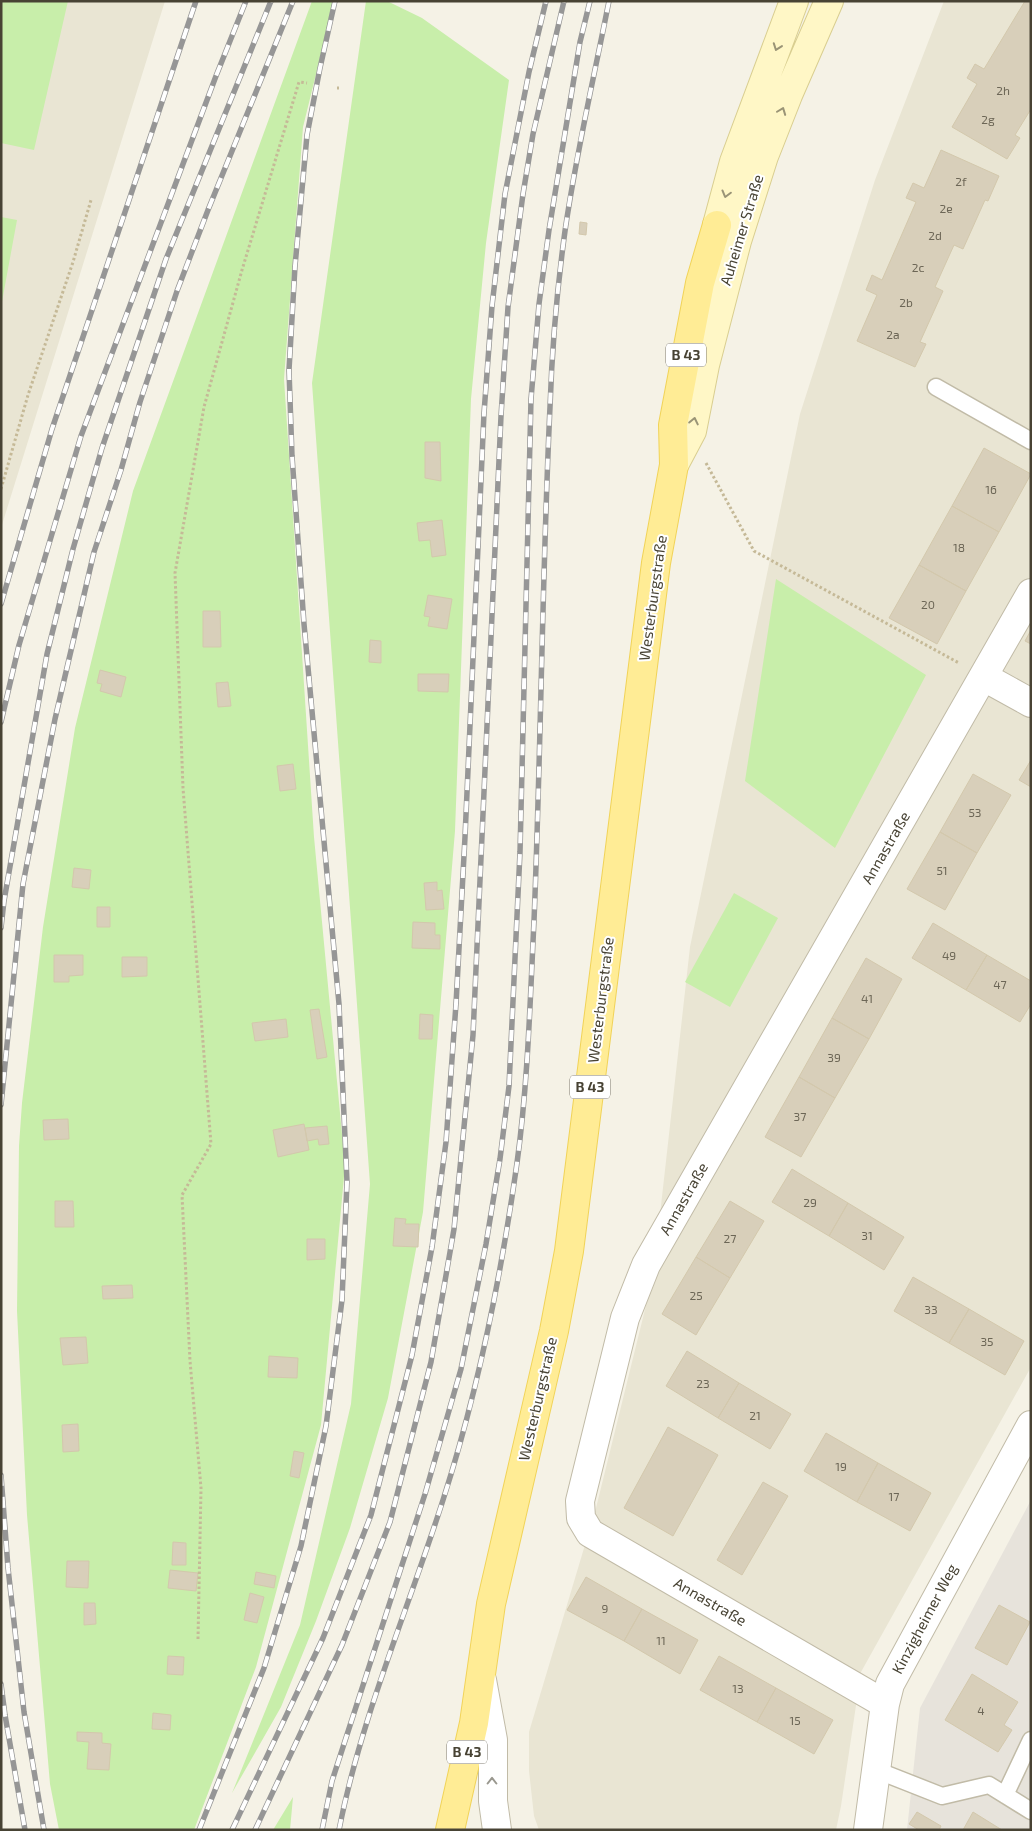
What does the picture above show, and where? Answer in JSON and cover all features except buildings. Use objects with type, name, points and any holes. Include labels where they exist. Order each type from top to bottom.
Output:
[{"type":"main road","name":"Auheimer Straße","points":[[717,225],[734,162],[794,1]]},
{"type":"main road","name":"Auheimer Straße","points":[[674,465],[692,431],[705,365],[736,240],[788,95],[829,1]]},
{"type":"main road","name":"Westerburgstraße","points":[[450,1830],[474,1723],[491,1604],[554,1331],[569,1251],[656,563],[674,465],[673,425],[700,283],[717,225]]},
{"type":"street","name":"Annastraße","points":[[885,1704],[590,1533],[584,1525],[580,1510],[625,1318],[646,1265],[1031,593]]},
{"type":"street","points":[[984,677],[1031,703]]},
{"type":"street","name":"Kinzigheimer Weg","points":[[868,1830],[885,1704],[890,1684],[1031,1425]]},
{"type":"street","points":[[480,1674],[493,1740],[493,1801],[497,1830]]},
{"type":"lane","points":[[936,387],[1031,441]]},
{"type":"lane","points":[[1005,1795],[1031,1740]]},
{"type":"lane","points":[[876,1770],[942,1796],[989,1785],[1031,1810]]},
{"type":"path","points":[[198,1638],[201,1488],[190,1361],[182,1195],[211,1144],[182,788],[175,573],[204,408],[242,270],[299,82],[307,83]]},
{"type":"path","points":[[1,489],[28,395],[73,262],[91,200]]},
{"type":"path","points":[[710,474],[754,551],[984,677]]},
{"type":"shaded area","points":[[1,1],[165,1],[1,528]]},
{"type":"shaded area","points":[[944,1],[1031,1],[1031,1367],[861,1672],[836,1830],[539,1830],[534,1816],[529,1771],[529,1732],[596,1508],[653,1277],[690,947],[800,414],[875,180]]},
{"type":"shaded area","points":[[1031,1500],[1031,1830],[907,1830],[920,1708]]},
{"type":"green space","points":[[1,1],[68,1],[34,150],[1,143]]},
{"type":"green space","points":[[312,1],[334,1],[303,127],[284,379],[314,837],[345,1166],[321,1425],[256,1667],[194,1830],[59,1830],[50,1784],[27,1515],[17,1311],[19,1146],[22,1103],[43,927],[75,728],[133,491]]},
{"type":"green space","points":[[366,1],[387,1],[422,18],[509,80],[486,243],[471,399],[455,831],[423,1212],[388,1398],[350,1528],[316,1621],[281,1707],[232,1793],[300,1625],[351,1404],[370,1184],[312,383]]},
{"type":"green space","points":[[1,217],[17,220],[1,307]]},
{"type":"green space","points":[[776,579],[926,675],[835,848],[745,781]]},
{"type":"green space","points":[[734,893],[778,918],[730,1007],[685,982]]},
{"type":"green space","points":[[293,1797],[290,1830],[273,1830]]},
{"type":"railway","points":[[1,604],[52,429],[196,1]]},
{"type":"railway","points":[[1,722],[19,645],[81,436],[246,1]]},
{"type":"railway","points":[[1,928],[4,901],[47,654],[73,549],[102,448],[166,259],[271,1]]},
{"type":"railway","points":[[1,1105],[23,884],[55,719],[94,552],[121,470],[140,402],[177,291],[293,1]]},
{"type":"railway","points":[[199,1830],[264,1668],[301,1546],[326,1426],[342,1300],[347,1182],[339,1004],[304,624],[292,456],[289,370],[295,266],[307,135],[335,1]]},
{"type":"railway","points":[[232,1830],[323,1638],[371,1515],[412,1355],[432,1247],[446,1142],[456,1004],[484,413],[492,306],[505,194],[529,72],[546,1]]},
{"type":"railway","points":[[255,1830],[342,1645],[390,1522],[431,1362],[454,1229],[473,1035],[501,416],[508,307],[533,134],[564,1]]},
{"type":"railway","points":[[322,1830],[332,1781],[425,1494],[461,1369],[486,1244],[500,1159],[509,1086],[520,852],[531,399],[539,304],[549,230],[580,42],[590,1]]},
{"type":"railway","points":[[339,1830],[348,1788],[372,1705],[456,1459],[478,1376],[496,1291],[517,1163],[530,1012],[547,471],[555,319],[569,202],[609,1]]},
{"type":"railway","points":[[1,1475],[8,1568],[24,1712],[44,1830]]},
{"type":"railway","points":[[1,1684],[25,1830]]}]
